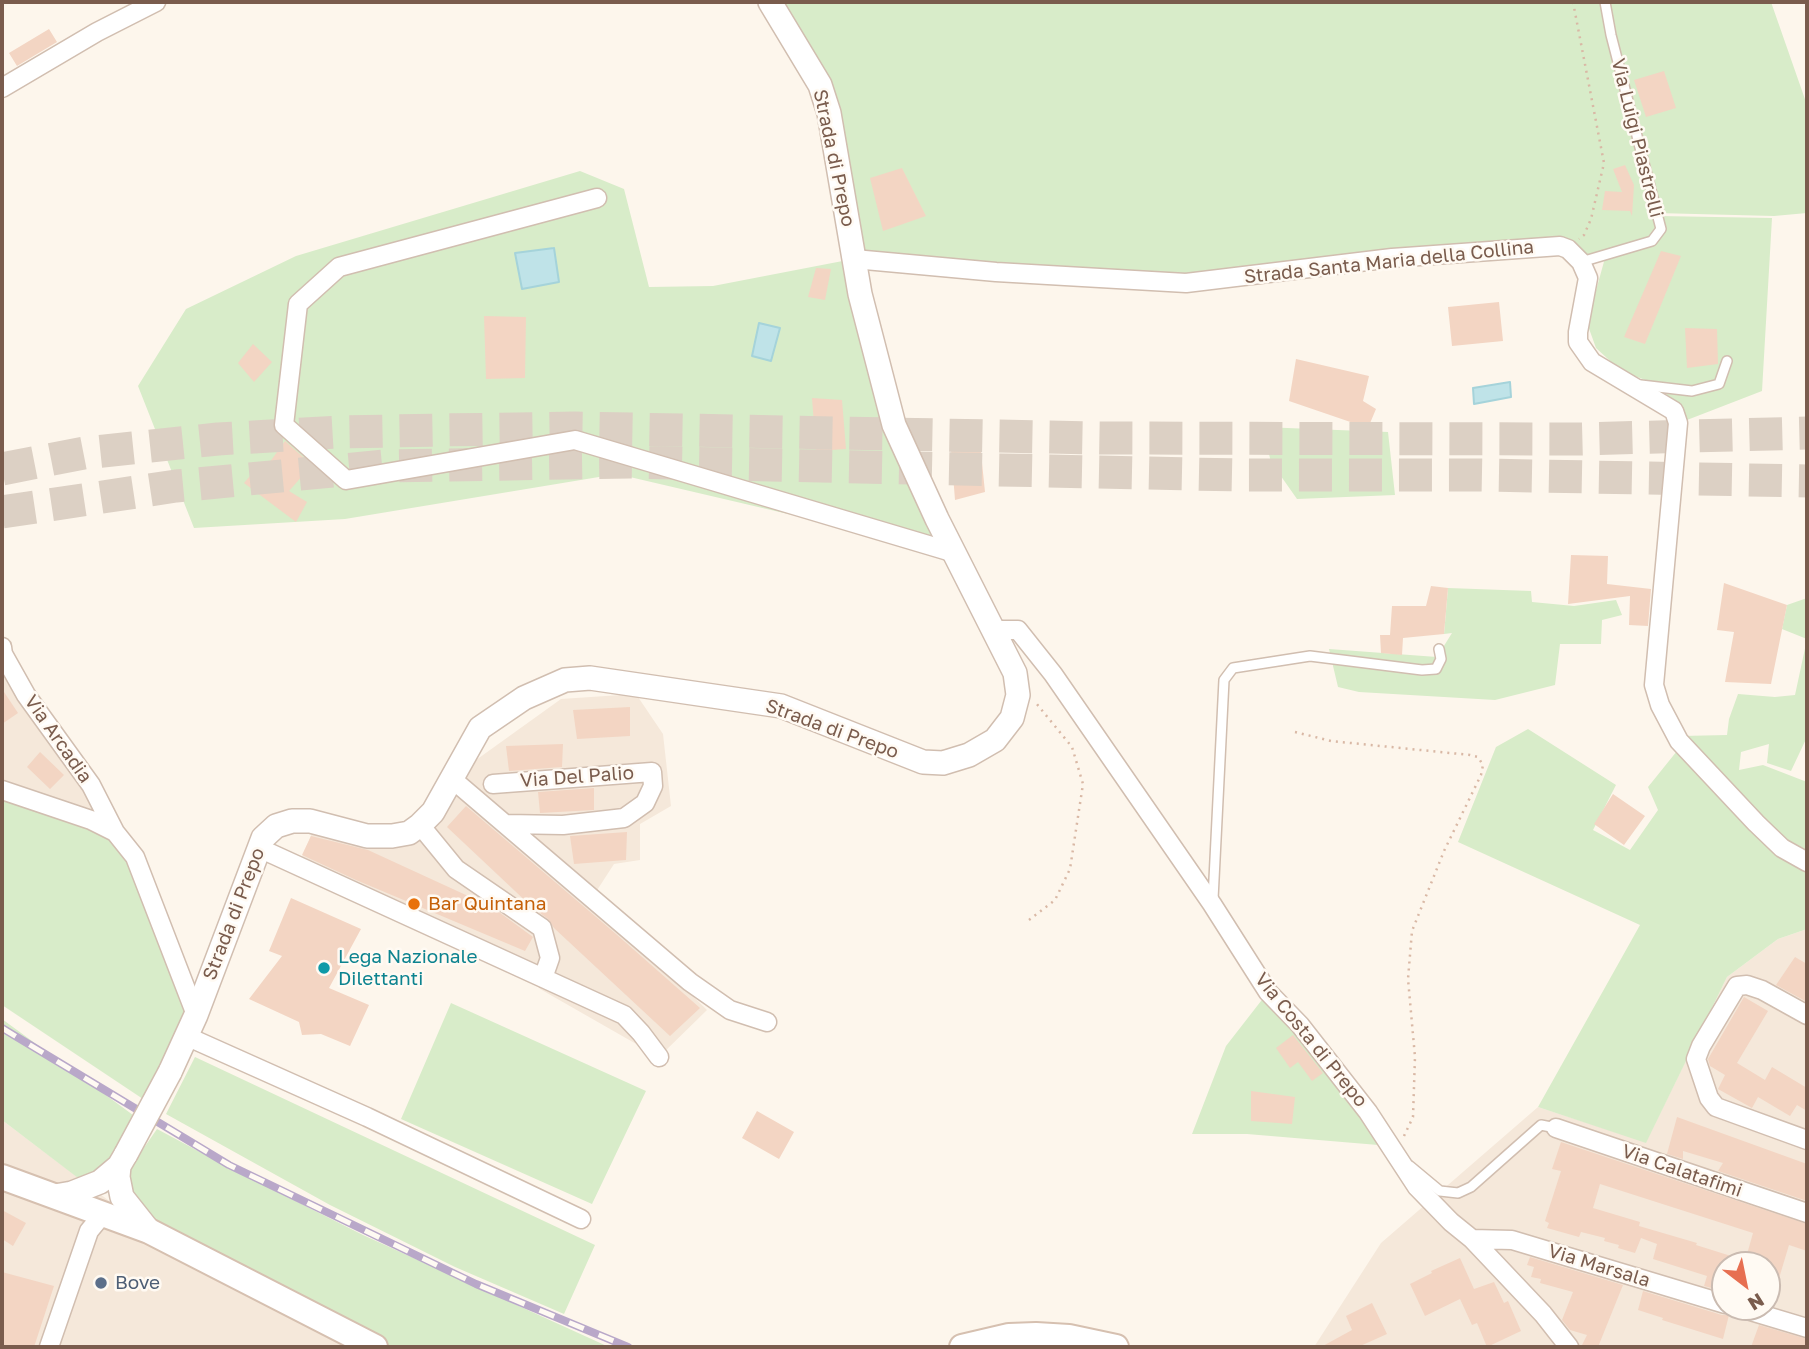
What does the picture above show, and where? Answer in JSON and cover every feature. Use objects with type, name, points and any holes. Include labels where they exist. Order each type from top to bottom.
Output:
[{"type":"main road","points":[[2,1177],[149,1231],[375,1347]]},
{"type":"main road","points":[[962,1347],[1009,1336],[1036,1335],[1069,1336],[1115,1347]]},
{"type":"street","points":[[2,88],[97,32],[156,2]]},
{"type":"street","name":"Strada di Prepo","points":[[55,1196],[72,1193],[100,1182],[123,1160],[170,1072],[196,1015],[263,838],[276,826],[292,821],[310,821],[367,836],[409,833],[433,812],[480,728],[524,698],[565,680],[590,678],[781,706],[923,762],[943,763],[969,755],[995,740],[1012,718],[1018,695],[1015,673],[894,425],[860,294],[829,113],[820,85],[769,2]]},
{"type":"street","points":[[597,198],[339,267],[298,304],[284,425],[345,480],[575,440],[955,553]]},
{"type":"street","name":"Strada Santa Maria della Collina","points":[[854,260],[996,272],[1186,283],[1392,258],[1560,246],[1568,249]]},
{"type":"street","points":[[1568,249],[1581,262],[1588,278],[1578,342],[1592,362],[1674,411],[1678,423],[1654,685],[1660,705],[1679,741],[1782,848],[1807,862]]},
{"type":"street","name":"Via Costa di Prepo","points":[[993,629],[1018,630],[1111,756],[1212,904],[1268,992],[1300,1024],[1368,1112],[1417,1187],[1472,1239],[1543,1314],[1569,1347]]},
{"type":"street","name":"Via Arcadia","points":[[2,647],[3,654],[26,695],[91,785],[114,832]]},
{"type":"street","name":"Via Del Palio","points":[[493,784],[652,772],[653,786],[645,803],[624,818],[563,825],[506,824]]},
{"type":"street","points":[[451,778],[690,982],[730,1010],[766,1022]]},
{"type":"street","points":[[2,790],[91,820],[114,832],[135,858],[196,1015]]},
{"type":"street","points":[[420,825],[456,869],[542,928],[550,958],[543,978]]},
{"type":"street","points":[[259,848],[624,1015],[659,1057]]},
{"type":"street","points":[[1807,1015],[1762,990],[1747,985],[1737,986],[1696,1059],[1709,1098],[1716,1107],[1807,1140]]},
{"type":"street","points":[[186,1036],[367,1116],[581,1219]]},
{"type":"street","name":"Via Calatafimi","points":[[1556,1128],[1807,1213]]},
{"type":"street","points":[[123,1160],[118,1177],[122,1198],[149,1231]]},
{"type":"street","points":[[50,1347],[89,1231],[103,1213]]},
{"type":"street","name":"Via Marsala","points":[[1472,1239],[1512,1240],[1711,1300]]},
{"type":"street","points":[[1781,1320],[1807,1328]]},
{"type":"lane","name":"Via Luigi Piastrelli","points":[[1581,262],[1652,241],[1661,229],[1605,2]]},
{"type":"lane","points":[[1630,384],[1692,391],[1719,384],[1727,361]]},
{"type":"lane","points":[[1212,904],[1224,680],[1233,668],[1310,656],[1422,670],[1436,669],[1441,659],[1439,649]]},
{"type":"lane","points":[[1392,1150],[1440,1191],[1458,1193],[1471,1187],[1541,1125],[1556,1128]]},
{"type":"path","points":[[1568,249],[1584,235],[1591,219],[1604,163],[1573,2]]},
{"type":"path","points":[[1018,695],[1034,701],[1072,747],[1083,784],[1070,869],[1055,900],[1029,920]]},
{"type":"path","points":[[1295,732],[1331,741],[1470,755],[1478,757],[1483,765],[1412,931],[1408,979],[1415,1057],[1413,1117],[1404,1138],[1392,1150]]},
{"type":"shaded area","points":[[2,647],[115,832],[2,791]]},
{"type":"shaded area","points":[[636,694],[663,734],[671,806],[640,824],[640,860],[614,864],[592,898],[707,1010],[659,1057],[540,989],[516,956],[302,857],[312,833],[409,833],[451,778],[561,699]]},
{"type":"shaded area","points":[[1807,929],[1807,1347],[1314,1347],[1381,1243],[1538,1107],[1646,1142],[1727,977],[1778,939]]},
{"type":"shaded area","points":[[2,1120],[149,1231],[374,1347],[2,1347]]},
{"type":"green space","points":[[770,2],[1771,2],[1807,105],[1807,213],[1774,216],[1656,213],[1661,229],[1652,241],[1581,262],[1568,249],[1186,283],[854,260],[894,425],[955,553],[617,474],[345,519],[194,528],[138,386],[186,309],[296,256],[580,171],[624,189],[649,287],[713,286],[853,259],[829,113]]},
{"type":"green space","points":[[1659,216],[1772,218],[1762,391],[1687,420],[1659,385],[1621,371],[1596,348],[1587,323],[1605,258],[1655,244],[1664,231]]},
{"type":"green space","points":[[1262,427],[1388,432],[1395,495],[1297,499],[1271,462]]},
{"type":"green space","points":[[1448,588],[1531,591],[1532,602],[1574,606],[1616,600],[1622,615],[1602,620],[1601,644],[1560,644],[1555,685],[1495,700],[1359,692],[1338,687],[1329,649],[1437,657],[1452,633],[1444,634]]},
{"type":"green space","points":[[1807,598],[1807,639],[1782,629],[1787,605]]},
{"type":"green space","points":[[1807,639],[1807,737],[1791,771],[1767,763],[1769,744],[1741,752],[1739,770],[1763,765],[1807,782],[1807,862],[1782,848],[1682,736],[1727,735],[1729,719],[1738,694],[1775,697],[1795,695]]},
{"type":"green space","points":[[1528,729],[1616,785],[1593,830],[1630,850],[1658,810],[1648,787],[1677,751],[1754,827],[1807,873],[1807,929],[1778,939],[1727,977],[1646,1143],[1538,1107],[1640,925],[1458,842],[1496,747]]},
{"type":"green space","points":[[2,790],[114,832],[196,1015],[152,1105],[2,1005]]},
{"type":"green space","points":[[1268,992],[1390,1146],[1247,1134],[1192,1134],[1226,1046]]},
{"type":"green space","points":[[451,1003],[646,1091],[592,1204],[401,1119]]},
{"type":"green space","points":[[2,1019],[133,1115],[113,1157],[82,1181],[2,1120]]},
{"type":"green space","points":[[195,1057],[595,1245],[564,1314],[455,1267],[330,1205],[166,1114]]},
{"type":"green space","points":[[157,1129],[363,1235],[609,1347],[384,1347],[155,1229],[125,1183],[132,1165]]},
{"type":"water","points":[[554,248],[559,282],[522,289],[515,253]]},
{"type":"water","points":[[759,323],[780,328],[771,361],[752,356]]},
{"type":"water","points":[[1510,382],[1511,397],[1474,404],[1473,388]]},
{"type":"building","points":[[49,29],[57,42],[17,66],[9,53]]},
{"type":"building","points":[[1664,71],[1676,108],[1646,117],[1634,80]]},
{"type":"building","points":[[1625,165],[1634,185],[1632,216],[1630,211],[1602,210],[1605,191],[1622,192],[1613,169]]},
{"type":"building","points":[[902,168],[926,216],[883,231],[870,178]]},
{"type":"building","points":[[1661,251],[1681,256],[1645,344],[1624,337]]},
{"type":"building","points":[[816,268],[831,269],[825,300],[808,297]]},
{"type":"building","points":[[1499,302],[1503,341],[1452,346],[1448,307]]},
{"type":"building","points":[[484,316],[526,317],[525,378],[486,379]]},
{"type":"building","points":[[1685,328],[1717,329],[1718,364],[1687,368]]},
{"type":"building","points":[[253,344],[272,362],[254,382],[238,363]]},
{"type":"building","points":[[1296,359],[1369,376],[1363,401],[1376,409],[1368,428],[1289,401]]},
{"type":"building","points":[[812,398],[842,400],[846,449],[816,451]]},
{"type":"building","points":[[285,441],[312,465],[289,491],[307,502],[296,522],[244,483],[256,469],[262,473]]},
{"type":"building","points":[[980,443],[985,492],[955,500],[951,449]]},
{"type":"building","points":[[1571,555],[1608,556],[1607,584],[1651,589],[1648,626],[1629,625],[1630,596],[1568,604]]},
{"type":"building","points":[[1724,583],[1787,605],[1771,684],[1725,682],[1734,632],[1717,630]]},
{"type":"building","points":[[1431,586],[1448,588],[1444,634],[1403,638],[1402,655],[1381,653],[1380,635],[1390,635],[1392,606],[1426,606]]},
{"type":"building","points":[[2,689],[18,713],[2,724]]},
{"type":"building","points":[[630,707],[630,736],[577,739],[573,710]]},
{"type":"building","points":[[563,744],[562,767],[509,771],[506,746]]},
{"type":"building","points":[[40,752],[64,775],[50,789],[27,767]]},
{"type":"building","points":[[594,788],[594,810],[540,813],[538,792]]},
{"type":"building","points":[[1613,794],[1645,816],[1624,845],[1594,824]]},
{"type":"building","points":[[466,806],[700,1008],[670,1036],[447,827]]},
{"type":"building","points":[[627,832],[626,860],[574,864],[570,836]]},
{"type":"building","points":[[311,836],[368,850],[492,907],[533,937],[525,951],[356,880],[302,855]]},
{"type":"building","name":"Lega Nazionale Dilettanti","points":[[291,898],[361,929],[329,988],[369,1005],[350,1046],[321,1034],[302,1035],[299,1022],[249,999],[282,956],[269,951]]},
{"type":"building","points":[[1795,957],[1807,964],[1807,1002],[1776,985]]},
{"type":"building","points":[[1744,997],[1768,1011],[1737,1063],[1765,1080],[1772,1067],[1807,1088],[1807,1111],[1797,1105],[1790,1116],[1758,1097],[1752,1108],[1718,1089],[1725,1075],[1710,1066],[1708,1059]]},
{"type":"building","points":[[1293,1035],[1323,1073],[1312,1081],[1298,1062],[1290,1068],[1276,1048]]},
{"type":"building","points":[[1251,1091],[1295,1097],[1292,1124],[1251,1121]]},
{"type":"building","points":[[757,1111],[794,1132],[779,1159],[742,1138]]},
{"type":"building","points":[[1677,1117],[1807,1164],[1807,1201],[1718,1171],[1723,1163],[1683,1151],[1683,1159],[1667,1154]]},
{"type":"building","points":[[1561,1142],[1807,1224],[1807,1251],[1789,1245],[1781,1272],[1781,1251],[1748,1251],[1753,1233],[1600,1184],[1593,1208],[1640,1222],[1639,1226],[1715,1251],[1711,1251],[1711,1288],[1704,1286],[1707,1276],[1653,1259],[1657,1244],[1641,1238],[1635,1253],[1604,1241],[1605,1238],[1581,1232],[1579,1237],[1547,1228],[1549,1223],[1545,1221],[1561,1171],[1552,1169]]},
{"type":"building","points":[[2,1210],[26,1223],[13,1246],[2,1239]]},
{"type":"building","points":[[1530,1257],[1623,1285],[1598,1347],[1581,1347],[1587,1335],[1570,1330],[1562,1320],[1573,1292],[1540,1283],[1541,1279],[1531,1277],[1534,1267],[1527,1265]]},
{"type":"building","points":[[1460,1258],[1474,1289],[1494,1282],[1504,1303],[1508,1301],[1521,1331],[1487,1347],[1477,1323],[1472,1325],[1460,1299],[1425,1316],[1410,1284]]},
{"type":"building","points":[[2,1272],[54,1286],[34,1347],[2,1347]]},
{"type":"building","points":[[1643,1291],[1711,1312],[1711,1321],[1728,1321],[1723,1339],[1638,1310]]},
{"type":"building","points":[[1372,1303],[1387,1334],[1358,1347],[1321,1347],[1352,1330],[1346,1316]]},
{"type":"building","points":[[1759,1325],[1807,1339],[1807,1347],[1751,1347]]},
{"type":"tunnel","points":[[2,469],[84,453],[218,439],[339,432],[575,428],[1100,438],[1579,439],[1807,433]]},
{"type":"tunnel","points":[[2,512],[176,486],[385,466],[629,462],[1239,475],[1481,475],[1807,481]]},
{"type":"railway","points":[[2,1028],[229,1165],[476,1284],[628,1347]]},
{"type":"place","name":"Bar Quintana","points":[[414,904]]},
{"type":"place","name":"Lega Nazionale Dilettanti","points":[[324,968]]},
{"type":"place","name":"Bove","points":[[101,1283]]}]
